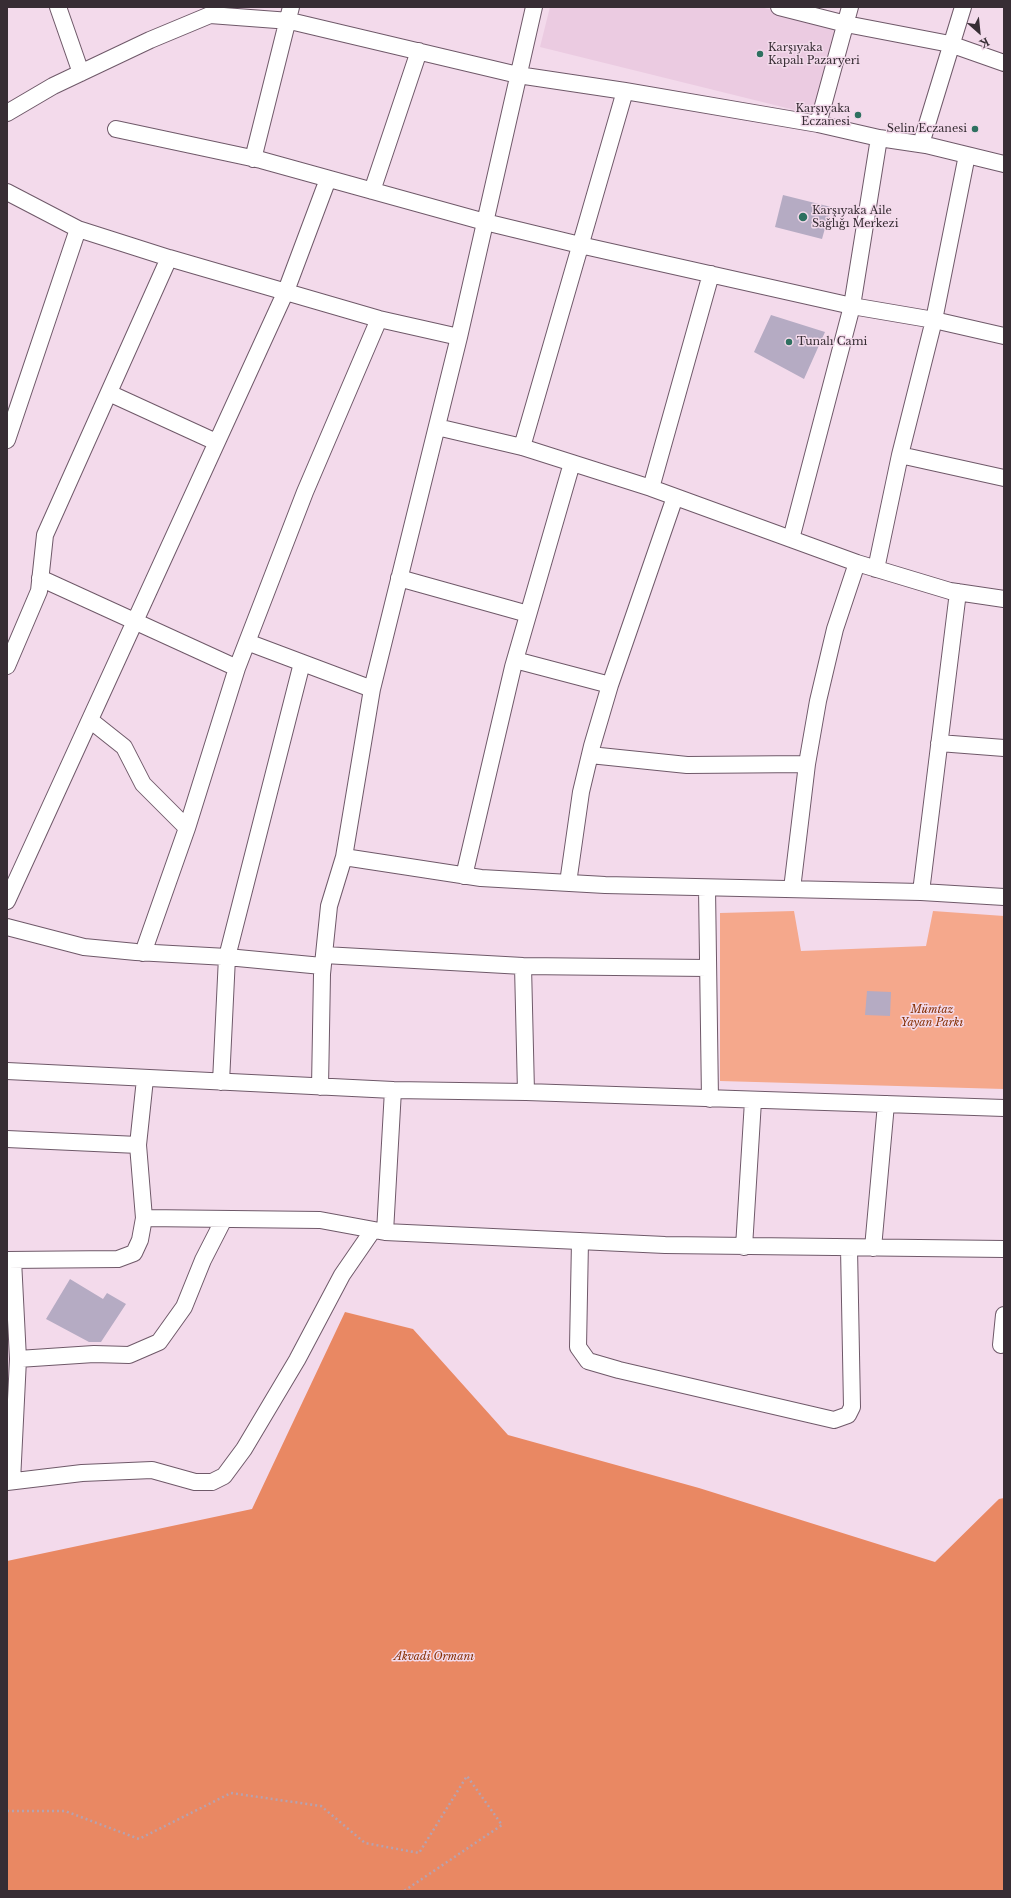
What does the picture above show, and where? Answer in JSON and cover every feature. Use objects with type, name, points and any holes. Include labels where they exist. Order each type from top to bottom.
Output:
[{"type":"street","points":[[58,7],[81,73]]},
{"type":"street","points":[[195,7],[210,15]]},
{"type":"street","points":[[320,1087],[323,960],[329,906],[344,857],[372,689],[438,427],[534,7]]},
{"type":"street","points":[[780,7],[846,24],[950,44],[1004,63]]},
{"type":"street","points":[[818,124],[850,7]]},
{"type":"street","points":[[921,144],[950,44],[963,7]]},
{"type":"street","points":[[7,113],[53,86],[150,40],[210,15],[290,14],[419,52],[518,75],[624,90],[818,124],[880,138],[921,144],[1004,164]]},
{"type":"street","points":[[253,158],[290,14]]},
{"type":"street","points":[[372,191],[419,52]]},
{"type":"street","points":[[522,447],[624,90]]},
{"type":"street","points":[[116,129],[253,158],[485,222],[580,245],[852,306],[934,320],[1004,336]]},
{"type":"street","points":[[790,539],[852,306],[880,138]]},
{"type":"street","points":[[876,569],[900,455],[934,320],[967,155]]},
{"type":"street","points":[[7,901],[286,291],[328,179]]},
{"type":"street","points":[[7,192],[78,229],[169,258],[379,319],[459,337]]},
{"type":"street","points":[[7,440],[78,229]]},
{"type":"street","points":[[7,666],[39,591],[45,535],[169,258]]},
{"type":"street","points":[[651,488],[711,274]]},
{"type":"street","points":[[143,953],[187,828],[237,668],[305,492],[379,319]]},
{"type":"street","points":[[109,393],[216,442]]},
{"type":"street","points":[[438,427],[522,447],[651,488],[857,564],[958,592],[1004,599]]},
{"type":"street","points":[[900,455],[1004,478]]},
{"type":"street","points":[[464,876],[515,660],[572,463]]},
{"type":"street","points":[[568,883],[580,792],[590,755],[610,685],[675,497]]},
{"type":"street","points":[[792,889],[807,764],[818,701],[836,629],[857,564]]},
{"type":"street","points":[[40,578],[237,668]]},
{"type":"street","points":[[400,578],[528,614]]},
{"type":"street","points":[[921,892],[958,592]]},
{"type":"street","points":[[247,642],[372,689]]},
{"type":"street","points":[[515,660],[610,685]]},
{"type":"street","points":[[221,1082],[226,957],[302,663]]},
{"type":"street","points":[[90,720],[124,748],[143,784],[187,828]]},
{"type":"street","points":[[940,743],[1004,748]]},
{"type":"street","points":[[590,755],[687,765],[807,764]]},
{"type":"street","points":[[344,857],[464,876],[568,883],[707,888],[921,892],[1004,897]]},
{"type":"street","points":[[707,888],[710,1099]]},
{"type":"street","points":[[7,927],[84,947],[143,953],[523,966],[707,968]]},
{"type":"street","points":[[523,966],[526,1092]]},
{"type":"street","points":[[7,1072],[393,1090],[526,1092],[753,1101],[1004,1108]]},
{"type":"street","points":[[145,1079],[138,1146],[144,1218],[140,1240],[134,1253],[118,1259],[10,1260],[18,1359],[10,1482],[82,1473],[152,1470],[195,1482],[212,1482],[224,1476],[244,1449],[297,1360],[342,1275],[379,1231],[393,1090]]},
{"type":"street","points":[[744,1247],[753,1101]]},
{"type":"street","points":[[873,1248],[886,1104]]},
{"type":"street","points":[[7,1139],[138,1146]]},
{"type":"street","points":[[144,1218],[320,1220],[379,1231],[744,1247],[1004,1249]]},
{"type":"street","points":[[18,1359],[94,1354],[129,1355],[160,1342],[184,1306],[203,1260],[224,1219]]},
{"type":"street","points":[[580,1241],[578,1347],[588,1361],[619,1370],[834,1420],[848,1415],[852,1408],[849,1248]]},
{"type":"street","points":[[1001,1345],[1004,1315]]},
{"type":"path","points":[[7,1811],[65,1811],[139,1839],[231,1793],[321,1806],[365,1843],[419,1853],[467,1776],[502,1825],[404,1891]]},
{"type":"shaded area","points":[[550,7],[760,7],[837,26],[815,115],[540,47]]},
{"type":"green space","name":"Mümtaz Yayan Parkı","points":[[794,911],[801,951],[926,946],[933,911],[1004,916],[1004,1089],[720,1081],[720,913]]},
{"type":"green space","name":"Akvadi Ormanı","points":[[345,1312],[413,1329],[508,1435],[699,1488],[935,1562],[999,1499],[1004,1498],[1004,1891],[7,1891],[7,1561],[252,1509]]},
{"type":"building","name":"Karşıyaka Aile Sağlığı Merkezi","points":[[783,195],[831,207],[822,239],[775,227]]},
{"type":"building","name":"Tunalı Cami","points":[[771,315],[825,332],[804,379],[754,352]]},
{"type":"building","points":[[867,991],[891,992],[890,1016],[865,1015]]},
{"type":"building","points":[[70,1279],[103,1299],[107,1293],[126,1304],[101,1342],[89,1342],[46,1319]]},
{"type":"place","name":"Karşıyaka Kapalı Pazaryeri","points":[[760,54]]},
{"type":"place","name":"Karşıyaka Eczanesi","points":[[858,115]]},
{"type":"place","name":"Selin Eczanesi","points":[[975,129]]},
{"type":"place","name":"Karşıyaka Aile Sağlığı Merkezi","points":[[803,217]]},
{"type":"place","name":"Tunalı Cami","points":[[789,342]]}]
